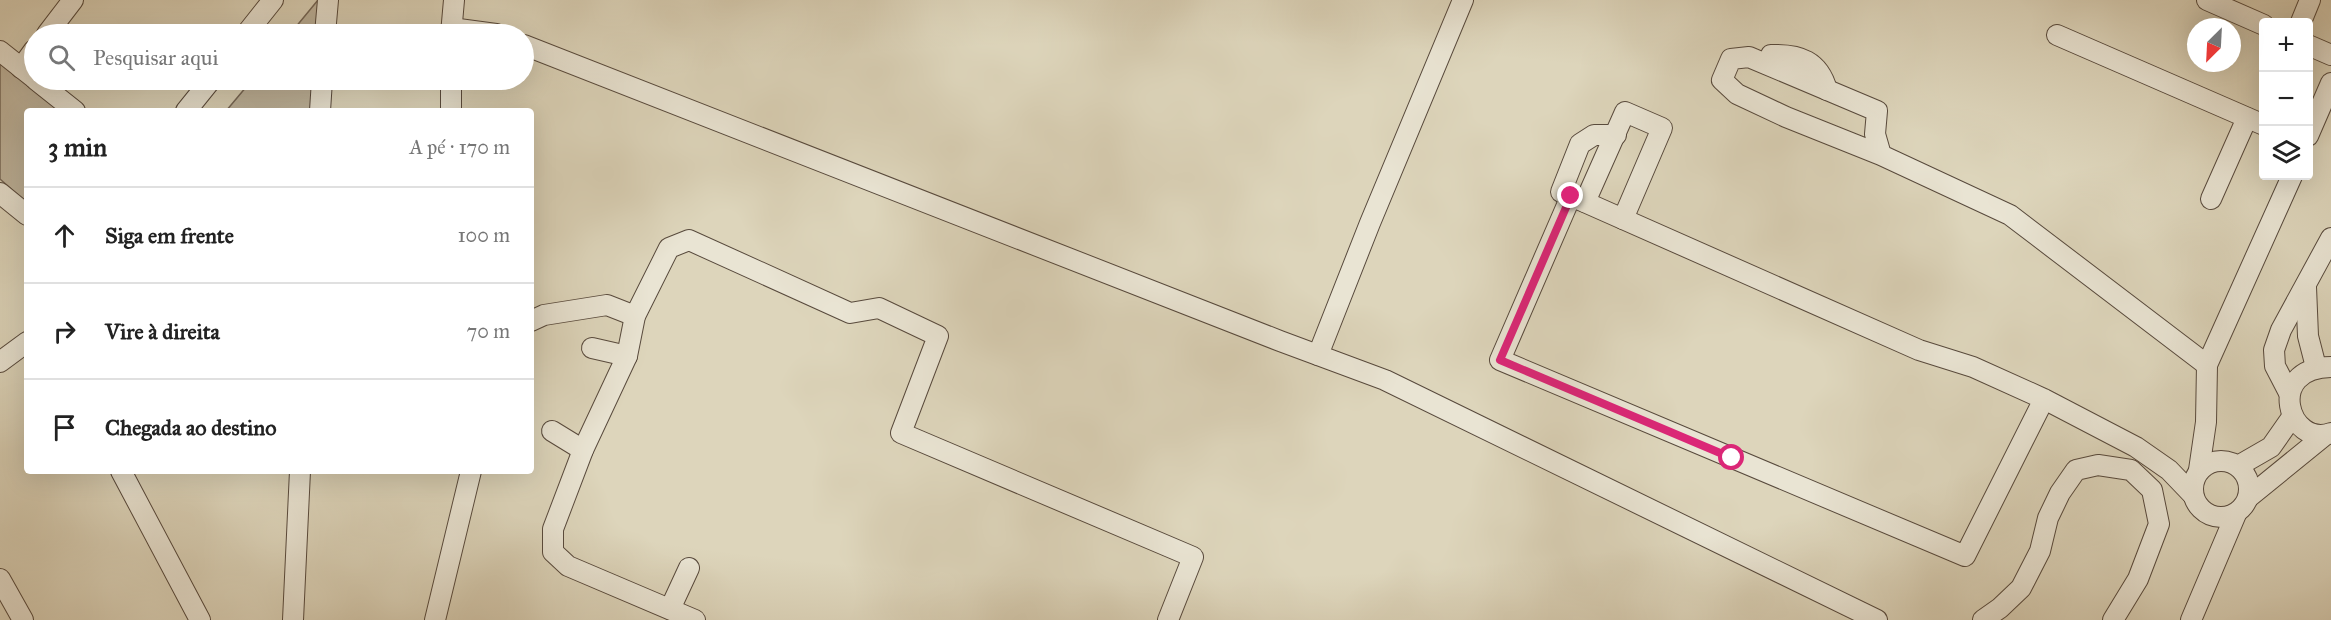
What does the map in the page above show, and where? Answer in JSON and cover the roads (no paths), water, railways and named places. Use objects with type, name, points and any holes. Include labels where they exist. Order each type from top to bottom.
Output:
[{"type":"street","points":[[55,24],[73,0]]},
{"type":"street","points":[[254,24],[273,0]]},
{"type":"street","points":[[326,24],[328,0]]},
{"type":"street","points":[[452,24],[454,0]]},
{"type":"street","points":[[1318,355],[1374,213],[1463,0]]},
{"type":"street","points":[[2207,0],[2259,23]]},
{"type":"street","points":[[2303,18],[2310,0]]},
{"type":"street","points":[[2057,35],[2255,122],[2211,199]]},
{"type":"street","points":[[2313,47],[2331,55]]},
{"type":"street","points":[[534,49],[1385,380],[1877,620]]},
{"type":"street","points":[[0,51],[24,70]]},
{"type":"street","points":[[1881,155],[1875,134],[1877,111],[1749,57],[1731,59],[1722,80],[1737,94],[1786,117],[1881,155],[2010,215],[2207,365]]},
{"type":"street","points":[[2312,126],[2331,83]]},
{"type":"street","points":[[49,90],[71,108]]},
{"type":"street","points":[[188,108],[203,90]]},
{"type":"street","points":[[320,108],[321,90]]},
{"type":"street","points":[[451,90],[451,108]]},
{"type":"street","points":[[1623,219],[1662,129],[1625,112],[1616,135],[1578,199],[1500,360],[1965,556],[2044,399]]},
{"type":"street","points":[[1616,135],[1594,135],[1580,144],[1561,192],[1919,350],[1973,367],[2044,399],[2136,447],[2169,470],[2193,495],[2201,510],[2216,518],[2236,514]]},
{"type":"street","points":[[2193,495],[2193,482],[2199,470],[2206,422],[2207,365],[2290,180]]},
{"type":"street","points":[[0,193],[24,213]]},
{"type":"street","points":[[2327,434],[2305,431],[2292,417],[2289,393],[2275,366],[2274,350],[2281,330],[2331,238]]},
{"type":"street","points":[[695,620],[568,566],[553,552],[553,529],[583,450],[627,356],[635,316],[669,248],[689,240],[850,313],[879,308],[938,336],[901,433],[1194,557],[1168,620]]},
{"type":"street","points":[[2289,393],[2298,376],[2327,367],[2308,336],[2306,287]]},
{"type":"street","points":[[534,320],[544,315],[607,305],[635,316]]},
{"type":"street","points":[[0,362],[24,344]]},
{"type":"street","points":[[592,348],[627,356]]},
{"type":"street","points":[[2199,470],[2230,463],[2271,447],[2292,417]]},
{"type":"street","points":[[2206,422],[2230,463],[2248,479],[2249,496]]},
{"type":"street","points":[[552,431],[583,450]]},
{"type":"street","points":[[2191,620],[2236,514],[2249,496],[2327,434]]},
{"type":"street","points":[[1983,620],[2021,588],[2040,551],[2049,518],[2076,470],[2098,465],[2131,470],[2145,483],[2152,490],[2159,524],[2138,579],[2113,620]]},
{"type":"street","points":[[123,474],[200,620]]},
{"type":"street","points":[[293,620],[300,474]]},
{"type":"street","points":[[435,620],[470,474]]},
{"type":"street","points":[[2216,518],[2217,559]]},
{"type":"street","points":[[670,609],[689,568]]},
{"type":"street","points":[[0,579],[23,620]]}]
